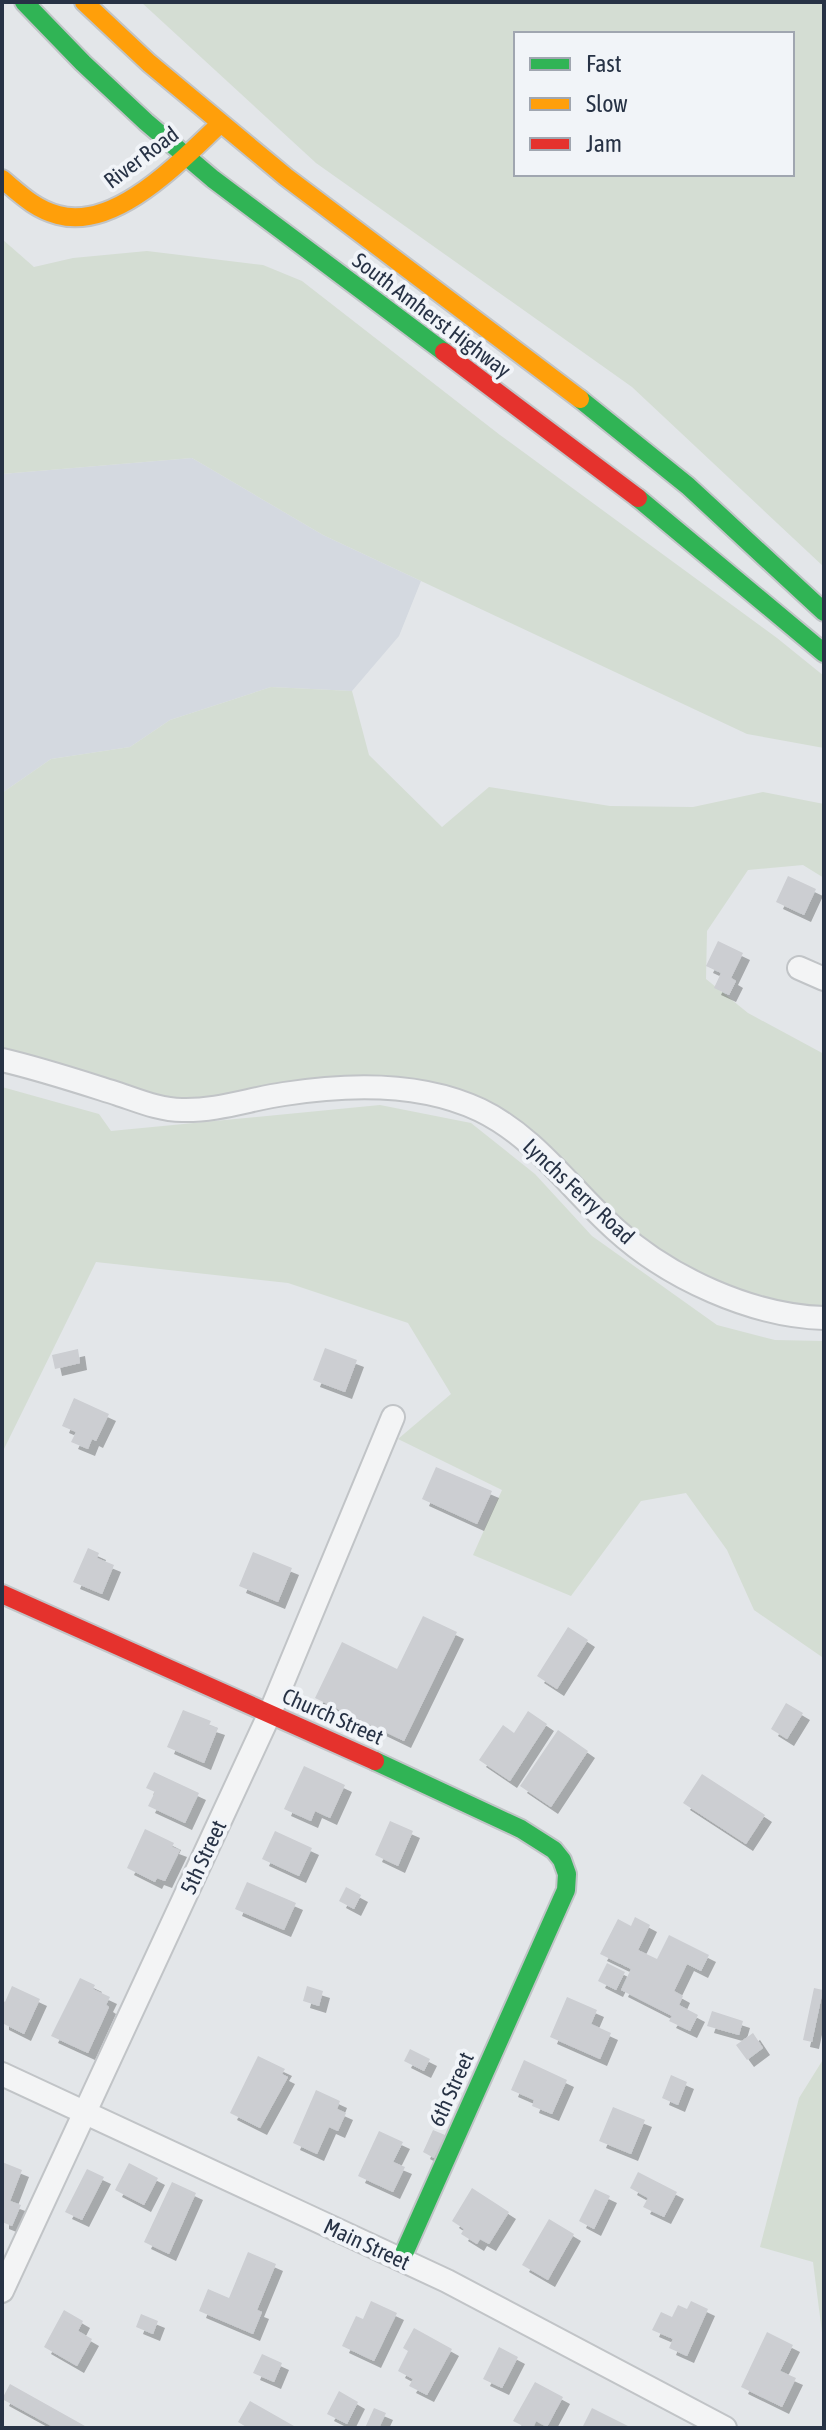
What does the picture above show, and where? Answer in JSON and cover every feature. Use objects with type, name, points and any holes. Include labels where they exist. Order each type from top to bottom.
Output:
[{"type":"main road","name":"South Amherst Highway","points":[[24,2],[93,73],[184,156],[289,238],[627,489],[824,653]]},
{"type":"main road","name":"South Amherst Highway","points":[[84,2],[219,125],[643,448],[723,517],[824,612]]},
{"type":"main road","name":"River Road","points":[[2,179],[46,212],[84,218],[102,214],[151,184],[219,125]]},
{"type":"main road","name":"Church Street","points":[[2,1594],[521,1829],[554,1850],[567,1874],[566,1890],[545,1938]]},
{"type":"main road","name":"6th Street","points":[[401,2260],[545,1938]]},
{"type":"street","points":[[799,968],[824,979]]},
{"type":"street","name":"Lynchs Ferry Road","points":[[2,1060],[149,1105],[180,1110],[212,1109],[284,1094],[338,1088],[411,1090],[447,1098],[481,1111],[524,1139],[616,1231],[658,1263],[738,1301],[792,1315],[824,1318]]},
{"type":"street","name":"5th Street","points":[[2,2291],[270,1713],[393,1417]]},
{"type":"street","name":"Main Street","points":[[2,2074],[447,2281],[725,2428]]},
{"type":"shaded area","points":[[141,2],[824,2],[824,567],[632,387],[316,163]]},
{"type":"shaded area","points":[[2,239],[34,267],[73,258],[147,251],[263,265],[302,281],[500,435],[777,638],[824,676],[824,748],[747,734],[323,535],[192,458],[2,474]]},
{"type":"shaded area","points":[[192,458],[323,535],[421,581],[399,636],[352,691],[271,687],[170,720],[130,747],[51,759],[2,793],[2,474]]},
{"type":"shaded area","points":[[271,687],[352,691],[369,755],[442,827],[489,787],[610,806],[693,807],[763,792],[824,804],[824,878],[803,865],[748,870],[707,931],[706,979],[748,1013],[824,1054],[824,1307],[798,1305],[743,1291],[664,1253],[622,1220],[525,1125],[486,1101],[463,1092],[411,1080],[356,1076],[302,1079],[207,1098],[174,1098],[2,1048],[2,793],[51,759],[130,747],[170,720]]},
{"type":"shaded area","points":[[2,1087],[99,1114],[111,1131],[380,1105],[471,1123],[535,1174],[592,1236],[717,1325],[775,1340],[824,1341],[824,1662],[822,1657],[754,1610],[727,1550],[686,1493],[641,1501],[571,1596],[473,1555],[502,1490],[398,1439],[451,1394],[408,1323],[288,1283],[96,1262],[2,1453]]},
{"type":"shaded area","points":[[824,2058],[824,2348],[813,2262],[760,2247],[799,2098]]},
{"type":"building","points":[[788,876],[816,889],[804,915],[776,902]]},
{"type":"building","points":[[718,941],[743,953],[731,978],[736,981],[729,995],[714,988],[721,973],[706,966]]},
{"type":"building","points":[[325,1348],[357,1360],[345,1392],[313,1380]]},
{"type":"building","points":[[78,1349],[80,1363],[55,1369],[52,1355]]},
{"type":"building","points":[[74,1398],[109,1414],[96,1441],[92,1439],[88,1449],[71,1442],[76,1432],[62,1426]]},
{"type":"building","points":[[436,1467],[492,1491],[477,1524],[422,1499]]},
{"type":"building","points":[[88,1548],[99,1553],[97,1558],[114,1565],[102,1594],[73,1582]]},
{"type":"building","points":[[253,1552],[292,1568],[278,1602],[239,1586]]},
{"type":"building","points":[[423,1616],[457,1632],[404,1741],[315,1698],[342,1642],[397,1669]]},
{"type":"building","points":[[568,1627],[588,1640],[557,1689],[537,1676]]},
{"type":"building","points":[[786,1703],[803,1713],[787,1739],[771,1729]]},
{"type":"building","points":[[183,1710],[211,1721],[209,1725],[218,1728],[204,1763],[167,1747]]},
{"type":"building","points":[[528,1711],[547,1724],[510,1781],[479,1760],[503,1725],[514,1733]]},
{"type":"building","points":[[558,1730],[588,1751],[551,1807],[520,1786]]},
{"type":"building","points":[[304,1766],[345,1785],[330,1818],[315,1811],[311,1821],[284,1809]]},
{"type":"building","points":[[154,1772],[199,1793],[185,1823],[148,1806],[155,1792],[146,1788]]},
{"type":"building","points":[[702,1774],[765,1815],[746,1844],[683,1803]]},
{"type":"building","points":[[390,1821],[413,1831],[398,1866],[375,1855]]},
{"type":"building","points":[[145,1829],[174,1843],[172,1847],[180,1850],[165,1881],[157,1878],[155,1882],[127,1868]]},
{"type":"building","points":[[275,1831],[312,1848],[299,1876],[262,1859]]},
{"type":"building","points":[[247,1882],[296,1903],[284,1930],[235,1909]]},
{"type":"building","points":[[346,1887],[361,1895],[354,1909],[339,1901]]},
{"type":"building","points":[[635,1917],[650,1925],[638,1950],[657,1959],[669,1935],[709,1955],[701,1971],[687,1964],[674,1991],[683,1996],[679,2005],[698,2015],[690,2031],[669,2021],[672,2016],[621,1990],[631,1969],[600,1954],[618,1919],[631,1926]]},
{"type":"building","points":[[607,1963],[625,1972],[616,1990],[598,1981]]},
{"type":"building","points":[[80,1978],[110,1997],[106,2005],[109,2007],[88,2053],[51,2036]]},
{"type":"building","points":[[12,1986],[40,1999],[24,2034],[2,2023],[2,2000],[5,2002]]},
{"type":"building","points":[[307,1986],[323,1991],[319,2006],[303,2001]]},
{"type":"building","points":[[814,1988],[823,1990],[812,2042],[803,2040]]},
{"type":"building","points":[[567,1997],[597,2010],[591,2024],[611,2033],[600,2059],[550,2037]]},
{"type":"building","points":[[712,2011],[743,2021],[739,2035],[707,2026]]},
{"type":"building","points":[[753,2033],[763,2048],[747,2060],[736,2045]]},
{"type":"building","points":[[410,2049],[430,2059],[424,2071],[404,2061]]},
{"type":"building","points":[[258,2056],[285,2069],[282,2074],[288,2077],[260,2128],[230,2113]]},
{"type":"building","points":[[524,2060],[567,2080],[552,2114],[532,2106],[534,2100],[511,2090]]},
{"type":"building","points":[[671,2075],[687,2082],[678,2105],[662,2098]]},
{"type":"building","points":[[316,2090],[340,2101],[337,2109],[346,2113],[338,2131],[329,2127],[317,2154],[293,2143]]},
{"type":"building","points":[[613,2107],[645,2120],[631,2154],[599,2141]]},
{"type":"building","points":[[433,2130],[445,2135],[434,2158],[423,2152]]},
{"type":"building","points":[[379,2131],[403,2142],[393,2162],[405,2167],[393,2192],[358,2176]]},
{"type":"building","points":[[2,2162],[22,2170],[10,2201],[21,2205],[12,2226],[2,2222]]},
{"type":"building","points":[[129,2163],[158,2178],[144,2205],[115,2190]]},
{"type":"building","points":[[87,2169],[104,2177],[82,2220],[65,2212]]},
{"type":"building","points":[[638,2172],[677,2192],[664,2217],[643,2207],[648,2198],[630,2188]]},
{"type":"building","points":[[172,2182],[196,2193],[169,2254],[144,2242]]},
{"type":"building","points":[[472,2188],[509,2212],[489,2244],[480,2239],[477,2244],[461,2234],[464,2229],[452,2221]]},
{"type":"building","points":[[595,2189],[610,2196],[594,2229],[579,2221]]},
{"type":"building","points":[[549,2219],[574,2234],[548,2280],[522,2265]]},
{"type":"building","points":[[248,2252],[276,2264],[257,2310],[262,2312],[253,2334],[199,2311],[208,2289],[229,2298]]},
{"type":"building","points":[[371,2301],[397,2313],[374,2361],[342,2346],[356,2316],[363,2319]]},
{"type":"building","points":[[691,2301],[708,2309],[687,2356],[669,2348],[673,2339],[652,2330],[661,2312],[672,2317],[678,2305],[687,2309]]},
{"type":"building","points":[[64,2310],[83,2321],[78,2331],[92,2339],[77,2366],[44,2347]]},
{"type":"building","points":[[141,2314],[158,2321],[153,2334],[136,2327]]},
{"type":"building","points":[[414,2328],[452,2349],[427,2395],[409,2386],[413,2379],[398,2371],[408,2351],[403,2348]]},
{"type":"building","points":[[767,2332],[793,2345],[780,2371],[796,2378],[782,2407],[741,2387]]},
{"type":"building","points":[[499,2347],[518,2357],[502,2388],[483,2379]]},
{"type":"building","points":[[262,2354],[282,2363],[274,2382],[253,2373]]},
{"type":"building","points":[[535,2382],[563,2397],[547,2427],[536,2421],[533,2428],[527,2428],[513,2421]]},
{"type":"building","points":[[10,2384],[85,2426],[55,2428],[2,2399]]},
{"type":"building","points":[[339,2391],[358,2402],[347,2424],[327,2414]]},
{"type":"building","points":[[250,2401],[293,2428],[248,2428],[238,2422]]},
{"type":"building","points":[[374,2408],[386,2413],[379,2428],[365,2428]]},
{"type":"building","points":[[592,2408],[632,2428],[582,2428]]},
{"type":"traffic: fast","points":[[24,2],[83,63],[213,179],[444,352]]},
{"type":"traffic: fast","points":[[580,399],[688,486],[824,612]]},
{"type":"traffic: fast","points":[[638,498],[824,653]]},
{"type":"traffic: fast","points":[[375,1761],[521,1829],[554,1850],[567,1874],[566,1890],[401,2260]]},
{"type":"traffic: slow","points":[[84,2],[149,63],[286,177],[580,399]]},
{"type":"traffic: slow","points":[[2,179],[28,200],[58,215],[80,217],[102,213],[146,189],[219,125]]},
{"type":"traffic: jam","points":[[444,352],[638,498]]},
{"type":"traffic: jam","points":[[2,1594],[375,1761]]}]
